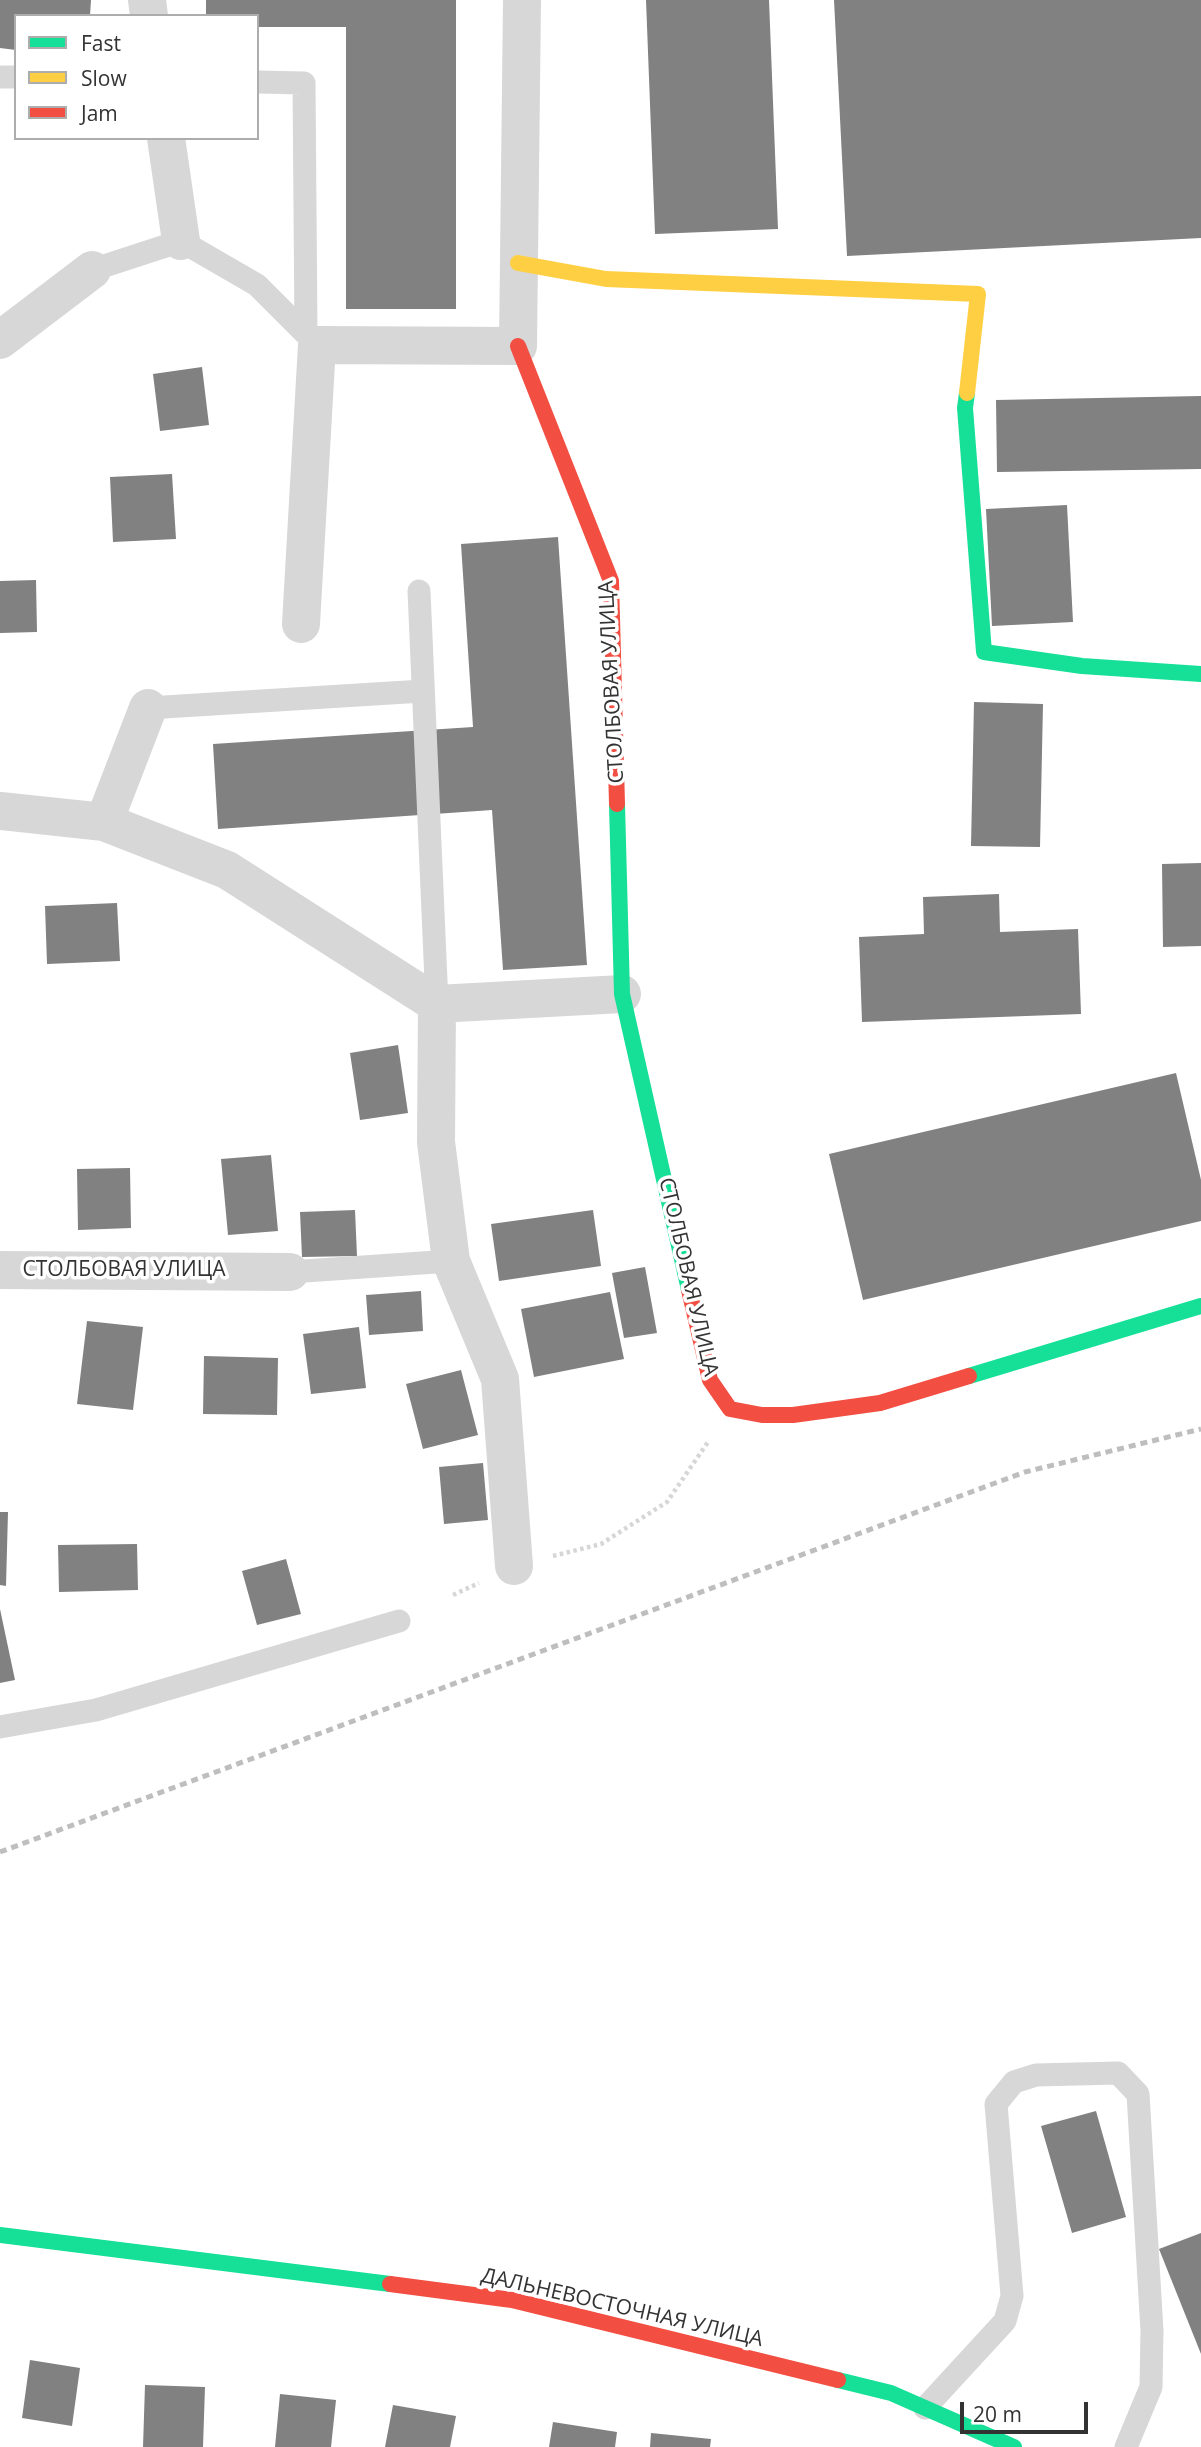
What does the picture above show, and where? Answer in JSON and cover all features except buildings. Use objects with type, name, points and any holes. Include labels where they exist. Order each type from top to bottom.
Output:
[{"type":"street","name":"СТОЛБОВАЯ УЛИЦА","points":[[522,0],[518,346],[611,582],[622,993],[710,1380],[730,1409]]},
{"type":"street","points":[[166,140],[181,241]]},
{"type":"street","points":[[518,263],[606,279],[978,294],[965,408],[984,652],[1082,666],[1201,674]]},
{"type":"street","points":[[0,340],[92,270]]},
{"type":"street","points":[[301,624],[312,340],[518,346]]},
{"type":"street","points":[[104,822],[148,708]]},
{"type":"street","points":[[0,811],[104,822],[227,870],[438,1004],[622,993]]},
{"type":"street","points":[[438,1004],[436,1142],[451,1261],[500,1379],[514,1566]]},
{"type":"street","name":"СТОЛБОВАЯ УЛИЦА","points":[[0,1270],[290,1272]]},
{"type":"street","points":[[730,1409],[762,1415],[793,1415],[880,1403],[1201,1306]]},
{"type":"street","name":"ДАЛЬНЕВОСТОЧНАЯ УЛИЦА","points":[[0,2235],[512,2300],[891,2393],[1014,2447]]},
{"type":"lane","points":[[259,82],[304,83],[312,340]]},
{"type":"lane","points":[[92,270],[181,241],[257,285],[312,340]]},
{"type":"lane","points":[[419,592],[438,1004]]},
{"type":"lane","points":[[148,708],[423,691]]},
{"type":"lane","name":"СТОЛБОВАЯ УЛИЦА","points":[[290,1272],[451,1261]]},
{"type":"lane","points":[[0,1727],[96,1710],[399,1621]]},
{"type":"lane","points":[[925,2408],[1005,2321],[1012,2296],[996,2104],[1014,2082],[1036,2074],[1118,2073],[1138,2095],[1152,2331],[1151,2387],[1126,2447]]},
{"type":"path","points":[[514,1566],[601,1544],[667,1502],[730,1409]]},
{"type":"railway","points":[[0,1852],[1025,1472],[1201,1429]]},
{"type":"traffic: fast","points":[[967,393],[965,408],[984,652],[1082,666],[1201,674]]},
{"type":"traffic: fast","points":[[617,804],[622,994],[689,1290]]},
{"type":"traffic: fast","points":[[969,1376],[1201,1306]]},
{"type":"traffic: fast","points":[[0,2235],[390,2284]]},
{"type":"traffic: fast","points":[[838,2380],[891,2393],[1014,2447]]},
{"type":"traffic: slow","points":[[518,263],[606,279],[978,294],[967,393]]},
{"type":"traffic: jam","points":[[518,346],[611,581],[617,804]]},
{"type":"traffic: jam","points":[[689,1290],[710,1380],[730,1409],[762,1415],[793,1415],[880,1403],[969,1376]]},
{"type":"traffic: jam","points":[[390,2284],[512,2300],[838,2380]]}]
